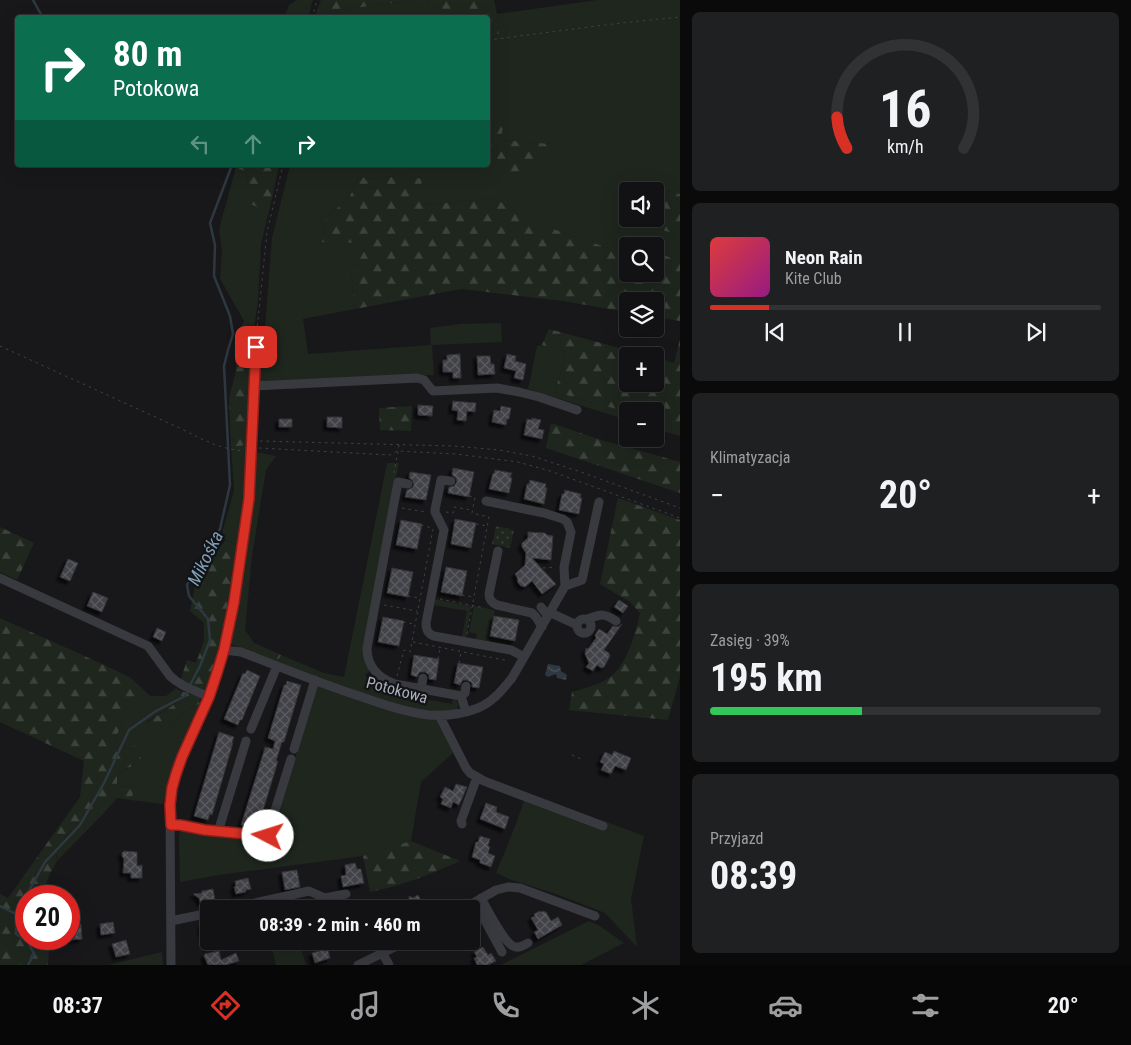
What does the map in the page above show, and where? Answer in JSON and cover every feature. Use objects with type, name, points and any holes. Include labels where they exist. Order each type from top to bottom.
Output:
[{"type":"street","points":[[171,965],[171,796],[182,757],[209,697],[224,650],[234,602],[249,499],[256,347]]},
{"type":"street","points":[[254,386],[417,378],[424,380],[433,391],[497,388],[539,397],[577,410]]},
{"type":"street","points":[[450,481],[441,480],[435,510],[448,531],[439,579],[431,597],[426,623],[427,630],[434,636],[502,643],[524,657]]},
{"type":"street","points":[[403,483],[376,629],[367,648],[367,654],[370,664],[378,675],[385,680],[461,696]]},
{"type":"street","points":[[486,501],[544,513],[563,519],[570,527],[571,532],[564,567],[565,586],[582,580],[599,502]]},
{"type":"street","points":[[498,551],[489,594],[490,600],[493,604],[532,613],[542,626]]},
{"type":"street","points":[[0,578],[148,646],[170,676],[184,686],[209,697]]},
{"type":"street","name":"Potokowa","points":[[224,650],[241,652],[408,712],[439,715],[466,712],[492,700],[503,689],[565,586]]},
{"type":"street","points":[[540,607],[549,614],[577,625],[582,618],[588,619],[598,615],[609,616],[616,621]]},
{"type":"street","points":[[251,728],[277,666]]},
{"type":"street","points":[[421,689],[423,678]]},
{"type":"street","points":[[294,749],[315,680]]},
{"type":"street","points":[[461,696],[465,693],[466,686]]},
{"type":"street","points":[[461,696],[466,712]]},
{"type":"street","points":[[439,715],[470,773],[484,781],[603,826]]},
{"type":"street","points":[[218,832],[246,741]]},
{"type":"street","points":[[171,825],[218,832],[268,836],[291,759]]},
{"type":"street","points":[[462,824],[461,821],[477,777]]},
{"type":"street","points":[[478,900],[496,890],[508,887],[520,888],[595,916]]},
{"type":"street","points":[[268,900],[308,891],[325,898],[346,894]]},
{"type":"street","points":[[480,903],[512,946],[521,947],[528,943]]},
{"type":"street","points":[[480,904],[502,952]]},
{"type":"street","points":[[170,921],[200,915]]},
{"type":"street","points":[[372,958],[382,950]]},
{"type":"street","points":[[358,965],[390,950]]},
{"type":"street","points":[[383,954],[389,965]]},
{"type":"path","points":[[313,15],[317,0]]},
{"type":"path","points":[[490,40],[680,16]]},
{"type":"path","points":[[256,347],[267,232],[283,167]]},
{"type":"path","points":[[0,346],[201,439],[222,448],[232,449]]},
{"type":"path","points":[[251,444],[399,444],[485,448],[532,456],[680,508]]},
{"type":"path","points":[[251,444],[390,455],[398,451],[456,454],[518,462],[550,471],[680,518]]},
{"type":"path","points":[[399,444],[393,479],[403,483]]},
{"type":"path","points":[[469,496],[475,497],[472,514],[489,517],[469,627]]},
{"type":"path","points":[[445,512],[453,513],[454,507],[473,510]]},
{"type":"path","points":[[400,508],[428,513]]},
{"type":"path","points":[[398,674],[404,650],[410,652],[434,523]]},
{"type":"path","points":[[476,524],[487,526]]},
{"type":"path","points":[[422,525],[433,528]]},
{"type":"path","points":[[543,568],[564,567]]},
{"type":"path","points":[[462,595],[474,597]]},
{"type":"path","points":[[408,596],[420,598]]},
{"type":"path","points":[[431,597],[477,606]]},
{"type":"path","points":[[382,605],[418,611]]},
{"type":"path","points":[[403,622],[415,624]]},
{"type":"path","points":[[412,642],[510,661],[512,650]]},
{"type":"path","points":[[438,659],[440,648]]},
{"type":"path","points":[[459,663],[461,652]]},
{"type":"path","points":[[572,755],[581,759]]},
{"type":"green space","points":[[297,0],[313,0],[309,15],[285,15],[289,5]]},
{"type":"green space","points":[[321,0],[416,0],[316,13]]},
{"type":"green space","points":[[429,0],[425,15],[316,15],[316,13]]},
{"type":"green space","points":[[429,0],[494,0],[499,35],[490,37],[490,15],[425,15]]},
{"type":"green space","points":[[597,0],[680,0],[680,194],[664,191],[664,182],[619,182],[619,204],[617,207],[619,209],[619,227],[656,227],[680,235],[680,260],[664,256],[664,237],[619,237],[619,250],[611,249],[526,220],[495,198],[424,205],[405,175],[366,179],[360,175],[349,198],[326,218],[322,241],[368,243],[351,276],[355,309],[303,319],[308,354],[431,345],[430,328],[460,324],[501,323],[502,342],[432,345],[434,375],[258,383],[265,328],[272,238],[290,167],[490,167],[490,162],[496,162],[550,144],[501,140],[504,120],[490,122],[490,37],[499,35],[497,14]]},
{"type":"green space","points":[[504,120],[501,140],[551,144],[515,175],[496,162],[490,162],[490,122]]},
{"type":"green space","points":[[236,167],[246,172],[249,188],[271,203],[261,244],[258,300],[252,345],[248,346],[246,357],[235,357],[234,343],[244,321],[220,279],[222,252],[219,229]]},
{"type":"green space","points":[[236,167],[279,167],[271,203],[268,202],[264,210],[246,202],[249,188],[246,172]]},
{"type":"green space","points":[[360,175],[366,179],[406,175],[421,179],[424,205],[495,198],[527,220],[611,249],[619,250],[619,282],[664,282],[664,256],[680,260],[680,321],[664,318],[664,292],[619,292],[619,311],[563,301],[461,289],[355,309],[351,276],[368,243],[322,242],[326,218],[349,198]]},
{"type":"green space","points":[[664,191],[680,194],[680,235],[656,227],[664,227]]},
{"type":"green space","points":[[549,329],[619,348],[619,392],[664,392],[664,360],[674,363],[680,340],[680,427],[664,423],[664,402],[619,402],[619,410],[555,392],[566,352],[542,345]]},
{"type":"green space","points":[[542,345],[566,352],[555,392],[619,410],[619,417],[528,389],[537,346]]},
{"type":"green space","points":[[235,357],[246,357],[251,362],[248,443],[241,446],[231,446],[229,398],[236,371]]},
{"type":"green space","points":[[412,406],[411,431],[380,430],[379,408]]},
{"type":"green space","points":[[551,423],[619,445],[619,447],[627,447],[680,462],[680,493],[546,448]]},
{"type":"green space","points":[[664,423],[680,427],[680,436],[664,432]]},
{"type":"green space","points":[[248,443],[244,504],[238,546],[221,537],[234,490],[231,446],[241,446]]},
{"type":"green space","points":[[256,452],[276,456],[266,470],[252,556],[245,630],[254,643],[245,650],[229,643],[249,524]]},
{"type":"green space","points":[[387,463],[399,463],[364,645],[370,671],[365,675],[378,687],[391,693],[452,704],[453,698],[456,698],[457,711],[435,712],[401,706],[277,662],[281,655],[324,673],[344,677]]},
{"type":"green space","points":[[618,498],[680,520],[680,677],[668,720],[569,710],[572,692],[602,682],[610,677],[623,662],[635,632],[640,613],[630,602],[600,584]]},
{"type":"green space","points":[[496,526],[514,530],[510,548],[492,544]]},
{"type":"green space","points":[[0,527],[34,543],[17,580],[0,572]]},
{"type":"green space","points":[[226,540],[238,546],[217,662],[205,691],[180,682],[187,660],[196,663],[204,641],[204,623],[190,611],[196,582],[213,555]]},
{"type":"green space","points":[[434,599],[471,606],[466,638],[462,637],[467,611],[433,605]]},
{"type":"green space","points":[[474,606],[495,610],[489,642],[476,640],[477,634],[469,632]]},
{"type":"green space","points":[[0,618],[131,678],[150,696],[124,717],[114,743],[129,748],[135,745],[141,758],[142,766],[128,768],[117,777],[117,787],[137,786],[130,800],[117,798],[102,815],[93,811],[65,837],[46,885],[17,885],[80,797],[84,761],[0,722]]},
{"type":"green space","points":[[254,643],[281,655],[277,662],[245,650]]},
{"type":"green space","points":[[317,686],[437,718],[454,752],[421,782],[411,841],[363,856],[180,882],[179,836],[181,827],[204,834],[270,840]]},
{"type":"green space","points":[[176,688],[181,691],[178,702],[146,722],[159,727],[172,725],[184,712],[199,704],[189,733],[169,778],[163,804],[130,800],[137,786],[117,787],[117,777],[128,768],[142,766],[129,748],[114,743],[124,717],[150,696],[166,696]]},
{"type":"green space","points":[[181,691],[201,697],[199,704],[184,712],[172,725],[159,727],[151,731],[146,723],[178,702]]},
{"type":"green space","points":[[524,801],[601,830],[604,821],[644,836],[631,899],[637,947],[605,913],[496,873]]},
{"type":"green space","points":[[93,811],[102,815],[57,861],[60,846],[69,833]]},
{"type":"green space","points":[[411,841],[460,861],[416,879],[370,892],[363,856]]},
{"type":"green space","points":[[15,888],[15,950],[49,950],[48,965],[0,965],[0,894],[8,898]]},
{"type":"green space","points":[[589,921],[600,926],[624,943],[581,965],[501,965]]},
{"type":"green space","points":[[272,950],[302,950],[306,965],[276,965]]},
{"type":"green space","points":[[162,952],[163,965],[108,965]]},
{"type":"water","points":[[548,664],[560,666],[561,671],[567,675],[566,680],[557,678],[556,674],[548,677],[545,675]]},
{"type":"building","points":[[460,354],[461,378],[453,378],[453,372],[443,372],[443,360],[447,360],[447,355]]},
{"type":"building","points":[[507,354],[516,356],[515,361],[526,364],[523,380],[514,378],[516,371],[504,368]]},
{"type":"building","points":[[477,356],[490,356],[491,364],[494,364],[495,374],[478,375]]},
{"type":"building","points":[[453,401],[476,403],[475,412],[467,411],[466,421],[457,420],[458,411],[452,410]]},
{"type":"building","points":[[418,405],[433,406],[432,416],[418,415]]},
{"type":"building","points":[[501,406],[511,408],[506,425],[492,422],[494,410],[500,411]]},
{"type":"building","points":[[327,417],[342,417],[342,428],[327,427]]},
{"type":"building","points":[[532,418],[541,420],[538,429],[544,430],[542,439],[524,435],[527,419],[532,420]]},
{"type":"building","points":[[279,419],[292,419],[292,427],[279,427]]},
{"type":"building","points":[[453,468],[474,472],[469,497],[448,493],[449,487],[454,486],[457,482],[456,478],[452,475]]},
{"type":"building","points":[[495,470],[512,473],[509,493],[489,489]]},
{"type":"building","points":[[410,472],[431,475],[426,500],[405,497],[407,490],[414,485],[409,478]]},
{"type":"building","points":[[530,480],[546,484],[544,504],[524,499],[527,484],[529,484]]},
{"type":"building","points":[[565,490],[581,494],[579,514],[559,510],[562,494],[564,494]]},
{"type":"building","points":[[455,519],[476,523],[471,548],[451,544]]},
{"type":"building","points":[[401,520],[422,524],[417,549],[396,545]]},
{"type":"building","points":[[528,532],[545,533],[553,536],[551,560],[532,558],[556,584],[542,594],[532,581],[525,587],[521,586],[515,574],[525,565],[526,553],[522,543],[528,538]]},
{"type":"building","points":[[68,559],[78,563],[70,581],[60,577]]},
{"type":"building","points":[[446,567],[467,571],[462,596],[441,592]]},
{"type":"building","points":[[392,568],[413,572],[408,597],[387,593]]},
{"type":"building","points":[[93,592],[108,598],[102,612],[87,606]]},
{"type":"building","points":[[619,600],[628,606],[623,613],[614,607]]},
{"type":"building","points":[[494,616],[519,620],[515,641],[490,636]]},
{"type":"building","points":[[383,617],[404,621],[399,646],[378,642]]},
{"type":"building","points":[[622,624],[604,650],[610,656],[604,667],[601,668],[597,665],[593,671],[586,667],[589,663],[585,654],[586,648],[588,649],[596,638],[595,635],[599,629],[607,634],[613,626],[618,627]]},
{"type":"building","points":[[157,628],[166,632],[162,641],[153,637]]},
{"type":"building","points":[[414,655],[439,659],[436,680],[429,679],[429,675],[425,672],[420,672],[417,677],[411,675]]},
{"type":"building","points":[[458,663],[483,667],[479,688],[472,687],[472,683],[467,680],[463,680],[460,685],[454,683]]},
{"type":"building","points":[[247,670],[260,676],[242,720],[240,720],[238,725],[224,719],[243,673],[245,674]]},
{"type":"building","points":[[287,681],[301,685],[284,742],[282,742],[276,761],[278,761],[262,814],[256,826],[241,825],[265,747],[273,749],[275,741],[268,738],[284,685],[286,685]]},
{"type":"building","points":[[219,732],[234,737],[212,815],[210,814],[208,820],[194,816]]},
{"type":"building","points":[[614,751],[631,758],[626,770],[615,766],[611,774],[601,770],[604,764],[600,762],[605,752],[612,755]]},
{"type":"building","points":[[456,784],[467,787],[459,805],[453,802],[451,808],[441,804],[443,799],[440,797],[445,787],[453,791]]},
{"type":"building","points":[[486,803],[497,807],[496,812],[509,817],[505,829],[480,819]]},
{"type":"building","points":[[480,836],[490,839],[488,853],[495,856],[491,867],[480,863],[480,860],[472,857],[476,842],[478,842]]},
{"type":"building","points":[[124,851],[137,852],[137,866],[142,865],[142,878],[131,878],[131,873],[123,873],[124,859],[122,853]]},
{"type":"building","points":[[355,863],[357,869],[361,869],[364,883],[343,887],[341,876],[346,875],[345,865]]},
{"type":"building","points":[[297,870],[300,887],[285,890],[282,872]]},
{"type":"building","points":[[248,878],[251,889],[236,894],[235,881]]},
{"type":"building","points":[[213,889],[215,900],[200,900],[200,902],[199,898],[193,894],[202,893],[202,891]]},
{"type":"building","points":[[418,895],[421,900],[409,900],[409,896],[413,898]]},
{"type":"building","points":[[540,911],[546,912],[551,921],[558,917],[562,925],[538,939],[534,932],[538,930],[531,918]]},
{"type":"building","points":[[113,922],[115,933],[101,935],[100,924]]},
{"type":"building","points":[[80,924],[82,939],[80,939]]},
{"type":"building","points":[[126,940],[130,954],[116,957],[112,944]]},
{"type":"building","points":[[483,947],[488,955],[491,953],[496,961],[488,965],[477,965],[474,958],[477,957],[474,952]]},
{"type":"building","points":[[328,950],[330,958],[315,963],[312,953]]},
{"type":"building","points":[[219,951],[221,960],[236,953],[239,961],[226,965],[208,965],[205,954]]},
{"type":"waterway","name":"Mikośka","points":[[33,0],[41,15]]},
{"type":"waterway","name":"Mikośka","points":[[190,685],[210,640],[208,619],[189,596],[187,585],[220,529],[230,485],[224,366],[233,334],[230,316],[214,276],[215,245],[210,223],[231,167]]},
{"type":"waterway","name":"Mikośka","points":[[28,965],[34,954],[28,942],[16,934],[16,914],[45,862],[80,825],[104,783],[129,730],[156,711],[185,696],[188,690]]},
{"type":"waterway","points":[[0,906],[15,914]]},
{"type":"route","points":[[256,347],[251,479],[234,602],[217,673],[209,697],[182,757],[172,788],[170,805],[171,825],[268,836]]}]
